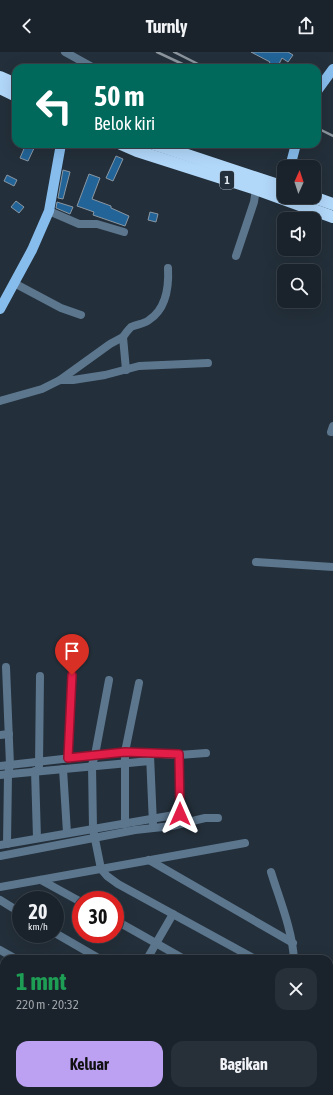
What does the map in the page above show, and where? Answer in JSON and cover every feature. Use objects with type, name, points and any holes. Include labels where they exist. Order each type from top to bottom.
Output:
[{"type":"highway","points":[[0,77],[12,82]]},
{"type":"highway","points":[[0,88],[12,94]]},
{"type":"highway","name":"1","points":[[130,148],[333,216]]},
{"type":"highway","name":"1","points":[[166,148],[277,184]]},
{"type":"highway","points":[[321,200],[333,204]]},
{"type":"main road","points":[[321,86],[333,69]]},
{"type":"main road","points":[[1,304],[32,250],[49,211],[60,148]]},
{"type":"main road","points":[[292,160],[295,148]]},
{"type":"street","points":[[65,52],[87,64]]},
{"type":"street","points":[[236,256],[254,202],[256,189]]},
{"type":"street","points":[[49,211],[79,224],[97,224],[124,232]]},
{"type":"street","points":[[0,402],[42,389],[60,380],[110,344],[123,337],[132,327],[149,320],[157,313],[162,304],[168,287],[168,268]]},
{"type":"street","points":[[14,283],[61,308],[81,315]]},
{"type":"street","points":[[123,337],[126,370]]},
{"type":"street","points":[[60,380],[82,378],[126,370],[138,366],[208,363]]},
{"type":"street","points":[[256,562],[333,568]]},
{"type":"street","points":[[6,667],[10,765],[4,775],[3,844],[180,814],[179,754]]},
{"type":"street","points":[[68,758],[72,675]]},
{"type":"street","points":[[37,838],[37,771],[40,676]]},
{"type":"street","points":[[109,680],[92,766],[93,829],[101,869],[107,876],[118,884],[248,955]]},
{"type":"street","points":[[125,824],[124,762],[139,683]]},
{"type":"street","points":[[0,734],[9,734]]},
{"type":"street","points":[[0,766],[125,752],[150,757]]},
{"type":"street","points":[[4,775],[92,766],[150,757],[206,753]]},
{"type":"street","points":[[150,757],[153,828]]},
{"type":"street","points":[[63,768],[67,833]]},
{"type":"street","points":[[0,856],[135,830],[172,826],[205,818],[218,818]]},
{"type":"street","points":[[22,841],[23,851]]},
{"type":"street","points":[[0,887],[245,843]]},
{"type":"street","points":[[149,860],[293,943]]},
{"type":"street","points":[[271,872],[289,925],[294,955]]},
{"type":"street","points":[[41,880],[72,897]]},
{"type":"street","points":[[0,900],[12,907]]},
{"type":"street","points":[[149,955],[173,914]]},
{"type":"street","points":[[124,925],[177,955]]},
{"type":"street","points":[[64,938],[93,955]]},
{"type":"street","points":[[0,950],[9,955]]},
{"type":"building","points":[[251,52],[288,52],[293,55],[288,62],[282,58],[279,64],[269,64],[270,62]]},
{"type":"building","points":[[24,148],[34,148],[28,161],[20,158]]},
{"type":"building","points":[[116,156],[123,159],[113,181],[106,178]]},
{"type":"building","points":[[63,170],[70,172],[63,199],[58,198]]},
{"type":"building","points":[[89,174],[100,178],[92,199],[111,206],[111,208],[129,216],[125,226],[93,215],[94,212],[77,206]]},
{"type":"building","points":[[7,175],[17,180],[14,186],[4,181]]},
{"type":"building","points":[[16,201],[24,207],[19,213],[11,207]]},
{"type":"building","points":[[57,202],[73,207],[70,214],[56,208]]},
{"type":"building","points":[[150,212],[158,214],[156,222],[148,220]]},
{"type":"railway","points":[[157,52],[182,64]]},
{"type":"railway","points":[[174,52],[198,64]]},
{"type":"railway","points":[[321,130],[333,136]]},
{"type":"route","points":[[72,675],[68,758],[125,752],[179,754],[180,814]]}]
